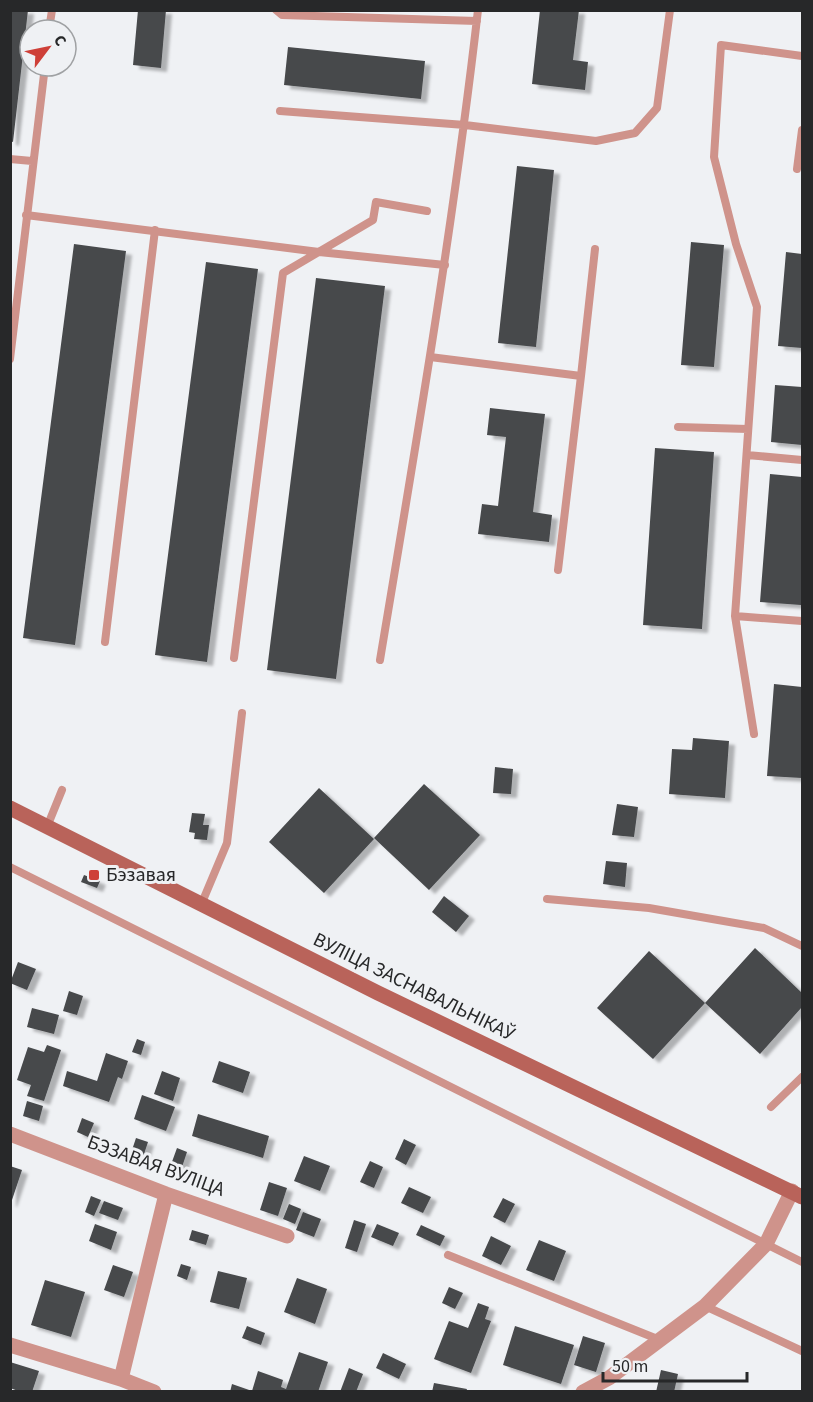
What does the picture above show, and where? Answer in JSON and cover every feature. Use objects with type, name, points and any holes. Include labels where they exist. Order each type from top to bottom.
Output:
[{"type":"main road","name":"ВУЛІЦА ЗАСНАВАЛЬНІКАЎ","points":[[10,808],[519,1062],[797,1194]]},
{"type":"street","name":"БЭЗАВАЯ ВУЛІЦА","points":[[10,1134],[166,1194],[287,1236]]},
{"type":"street","points":[[121,1379],[166,1194]]},
{"type":"street","points":[[583,1392],[609,1378],[705,1306],[766,1244],[797,1194]]},
{"type":"street","points":[[10,1345],[121,1379],[154,1392]]},
{"type":"lane","points":[[276,10],[282,15],[477,21]]},
{"type":"lane","points":[[380,660],[445,265],[465,125],[478,10]]},
{"type":"lane","points":[[280,111],[465,125],[596,141],[636,133],[657,108],[670,10]]},
{"type":"lane","points":[[754,734],[735,616],[757,307],[736,244],[714,157],[721,45],[802,56]]},
{"type":"lane","points":[[10,359],[43,78]]},
{"type":"lane","points":[[797,169],[802,130]]},
{"type":"lane","points":[[10,159],[32,162]]},
{"type":"lane","points":[[234,658],[283,273],[373,220],[376,202],[427,211]]},
{"type":"lane","points":[[26,215],[319,252],[445,265]]},
{"type":"lane","points":[[105,642],[155,230]]},
{"type":"lane","points":[[558,570],[595,249]]},
{"type":"lane","points":[[430,357],[581,376]]},
{"type":"lane","points":[[678,427],[748,429]]},
{"type":"lane","points":[[747,455],[802,460]]},
{"type":"lane","points":[[735,616],[802,621]]},
{"type":"lane","points":[[201,904],[227,843],[242,713]]},
{"type":"lane","points":[[47,827],[62,790]]},
{"type":"lane","points":[[10,867],[802,1262]]},
{"type":"lane","points":[[547,899],[649,908],[764,928],[802,946]]},
{"type":"lane","points":[[771,1107],[802,1077]]},
{"type":"lane","points":[[448,1255],[660,1340]]},
{"type":"lane","points":[[705,1306],[802,1351]]},
{"type":"building","points":[[10,10],[28,10],[27,18],[18,18],[18,78],[20,78],[13,142],[10,141]]},
{"type":"building","points":[[138,10],[166,10],[161,68],[133,65]]},
{"type":"building","points":[[540,10],[579,10],[573,60],[588,62],[585,90],[532,84]]},
{"type":"building","points":[[288,47],[425,61],[421,99],[284,85]]},
{"type":"building","points":[[517,166],[554,170],[536,347],[498,343]]},
{"type":"building","points":[[691,242],[724,245],[714,367],[681,365]]},
{"type":"building","points":[[74,244],[126,251],[75,645],[23,638]]},
{"type":"building","points":[[786,252],[802,254],[802,348],[778,346]]},
{"type":"building","points":[[206,262],[258,269],[207,662],[155,655]]},
{"type":"building","points":[[316,278],[385,286],[336,679],[267,670]]},
{"type":"building","points":[[775,385],[802,387],[802,445],[771,442]]},
{"type":"building","points":[[490,408],[545,414],[533,512],[552,515],[549,542],[478,534],[482,504],[498,506],[506,437],[487,435]]},
{"type":"building","points":[[655,448],[714,452],[702,629],[643,625]]},
{"type":"building","points":[[770,474],[802,477],[801,605],[760,602]]},
{"type":"building","points":[[774,684],[802,687],[802,778],[767,776]]},
{"type":"building","points":[[693,738],[729,741],[725,798],[669,794],[672,749],[692,750]]},
{"type":"building","points":[[495,767],[513,769],[511,794],[493,793]]},
{"type":"building","points":[[424,784],[480,835],[429,890],[374,838]]},
{"type":"building","points":[[319,788],[374,839],[324,893],[269,842]]},
{"type":"building","points":[[617,804],[638,807],[634,837],[612,835]]},
{"type":"building","points":[[192,813],[205,814],[203,825],[209,825],[207,840],[194,839],[195,833],[189,832]]},
{"type":"building","points":[[606,861],[627,863],[625,887],[603,884]]},
{"type":"building","points":[[84,875],[100,881],[97,888],[81,882]]},
{"type":"building","points":[[444,896],[469,916],[456,932],[432,912]]},
{"type":"building","points":[[755,948],[802,993],[802,1007],[760,1054],[705,1003]]},
{"type":"building","points":[[649,951],[705,1003],[653,1059],[597,1008]]},
{"type":"building","points":[[18,962],[36,969],[27,990],[10,983]]},
{"type":"building","points":[[69,991],[83,996],[77,1015],[63,1011]]},
{"type":"building","points":[[32,1008],[59,1015],[54,1034],[27,1027]]},
{"type":"building","points":[[137,1039],[145,1042],[141,1055],[132,1052]]},
{"type":"building","points":[[47,1045],[61,1050],[44,1101],[27,1096],[31,1085],[17,1080],[28,1047],[44,1052]]},
{"type":"building","points":[[106,1053],[128,1061],[122,1079],[118,1077],[109,1102],[63,1086],[67,1071],[97,1081]]},
{"type":"building","points":[[219,1061],[250,1072],[243,1093],[212,1082]]},
{"type":"building","points":[[162,1071],[180,1078],[173,1101],[154,1094]]},
{"type":"building","points":[[142,1095],[175,1107],[166,1131],[134,1119]]},
{"type":"building","points":[[27,1101],[43,1106],[39,1121],[23,1116]]},
{"type":"building","points":[[198,1114],[269,1136],[263,1158],[192,1136]]},
{"type":"building","points":[[82,1118],[94,1123],[88,1137],[77,1132]]},
{"type":"building","points":[[136,1138],[148,1142],[142,1160],[130,1156]]},
{"type":"building","points":[[404,1139],[416,1145],[406,1165],[395,1159]]},
{"type":"building","points":[[177,1148],[187,1152],[180,1173],[169,1170]]},
{"type":"building","points":[[304,1156],[330,1166],[320,1191],[294,1181]]},
{"type":"building","points":[[370,1161],[383,1167],[374,1188],[360,1182]]},
{"type":"building","points":[[10,1166],[22,1170],[11,1203],[10,1203]]},
{"type":"building","points":[[269,1182],[287,1188],[278,1216],[260,1210]]},
{"type":"building","points":[[409,1187],[431,1197],[423,1213],[401,1203]]},
{"type":"building","points":[[91,1196],[101,1200],[94,1216],[85,1212]]},
{"type":"building","points":[[503,1198],[515,1204],[505,1223],[493,1217]]},
{"type":"building","points":[[104,1201],[123,1208],[118,1220],[99,1213]]},
{"type":"building","points":[[289,1204],[301,1209],[295,1224],[283,1219]]},
{"type":"building","points":[[303,1212],[321,1219],[314,1237],[296,1230]]},
{"type":"building","points":[[354,1220],[366,1224],[357,1252],[345,1248]]},
{"type":"building","points":[[95,1224],[117,1232],[111,1250],[89,1241]]},
{"type":"building","points":[[377,1224],[399,1233],[393,1246],[371,1237]]},
{"type":"building","points":[[421,1225],[445,1236],[440,1246],[416,1235]]},
{"type":"building","points":[[192,1230],[209,1235],[206,1245],[189,1240]]},
{"type":"building","points":[[491,1236],[511,1246],[501,1265],[482,1256]]},
{"type":"building","points":[[539,1240],[566,1251],[554,1281],[526,1270]]},
{"type":"building","points":[[181,1264],[191,1267],[187,1280],[177,1276]]},
{"type":"building","points":[[113,1265],[133,1272],[124,1297],[104,1290]]},
{"type":"building","points":[[218,1271],[247,1278],[239,1309],[210,1302]]},
{"type":"building","points":[[297,1278],[327,1289],[315,1324],[284,1312]]},
{"type":"building","points":[[45,1280],[85,1292],[71,1337],[31,1325]]},
{"type":"building","points":[[449,1287],[463,1293],[455,1309],[442,1303]]},
{"type":"building","points":[[478,1303],[489,1307],[485,1319],[491,1321],[471,1373],[434,1359],[449,1321],[468,1328]]},
{"type":"building","points":[[247,1326],[265,1333],[261,1345],[242,1338]]},
{"type":"building","points":[[515,1326],[574,1345],[561,1384],[503,1365]]},
{"type":"building","points":[[583,1336],[605,1343],[596,1372],[574,1365]]},
{"type":"building","points":[[299,1352],[328,1362],[318,1392],[230,1392],[232,1384],[252,1391],[258,1371],[283,1380],[281,1387],[286,1389]]},
{"type":"building","points":[[383,1353],[406,1364],[399,1379],[376,1368]]},
{"type":"building","points":[[10,1362],[39,1371],[32,1392],[21,1392],[10,1388]]},
{"type":"building","points":[[349,1368],[363,1374],[356,1392],[340,1392]]},
{"type":"building","points":[[661,1370],[678,1374],[674,1392],[656,1392]]},
{"type":"building","points":[[434,1383],[467,1389],[466,1392],[432,1392]]},
{"type":"place","name":"Бэзавая","points":[[94,875]]}]
